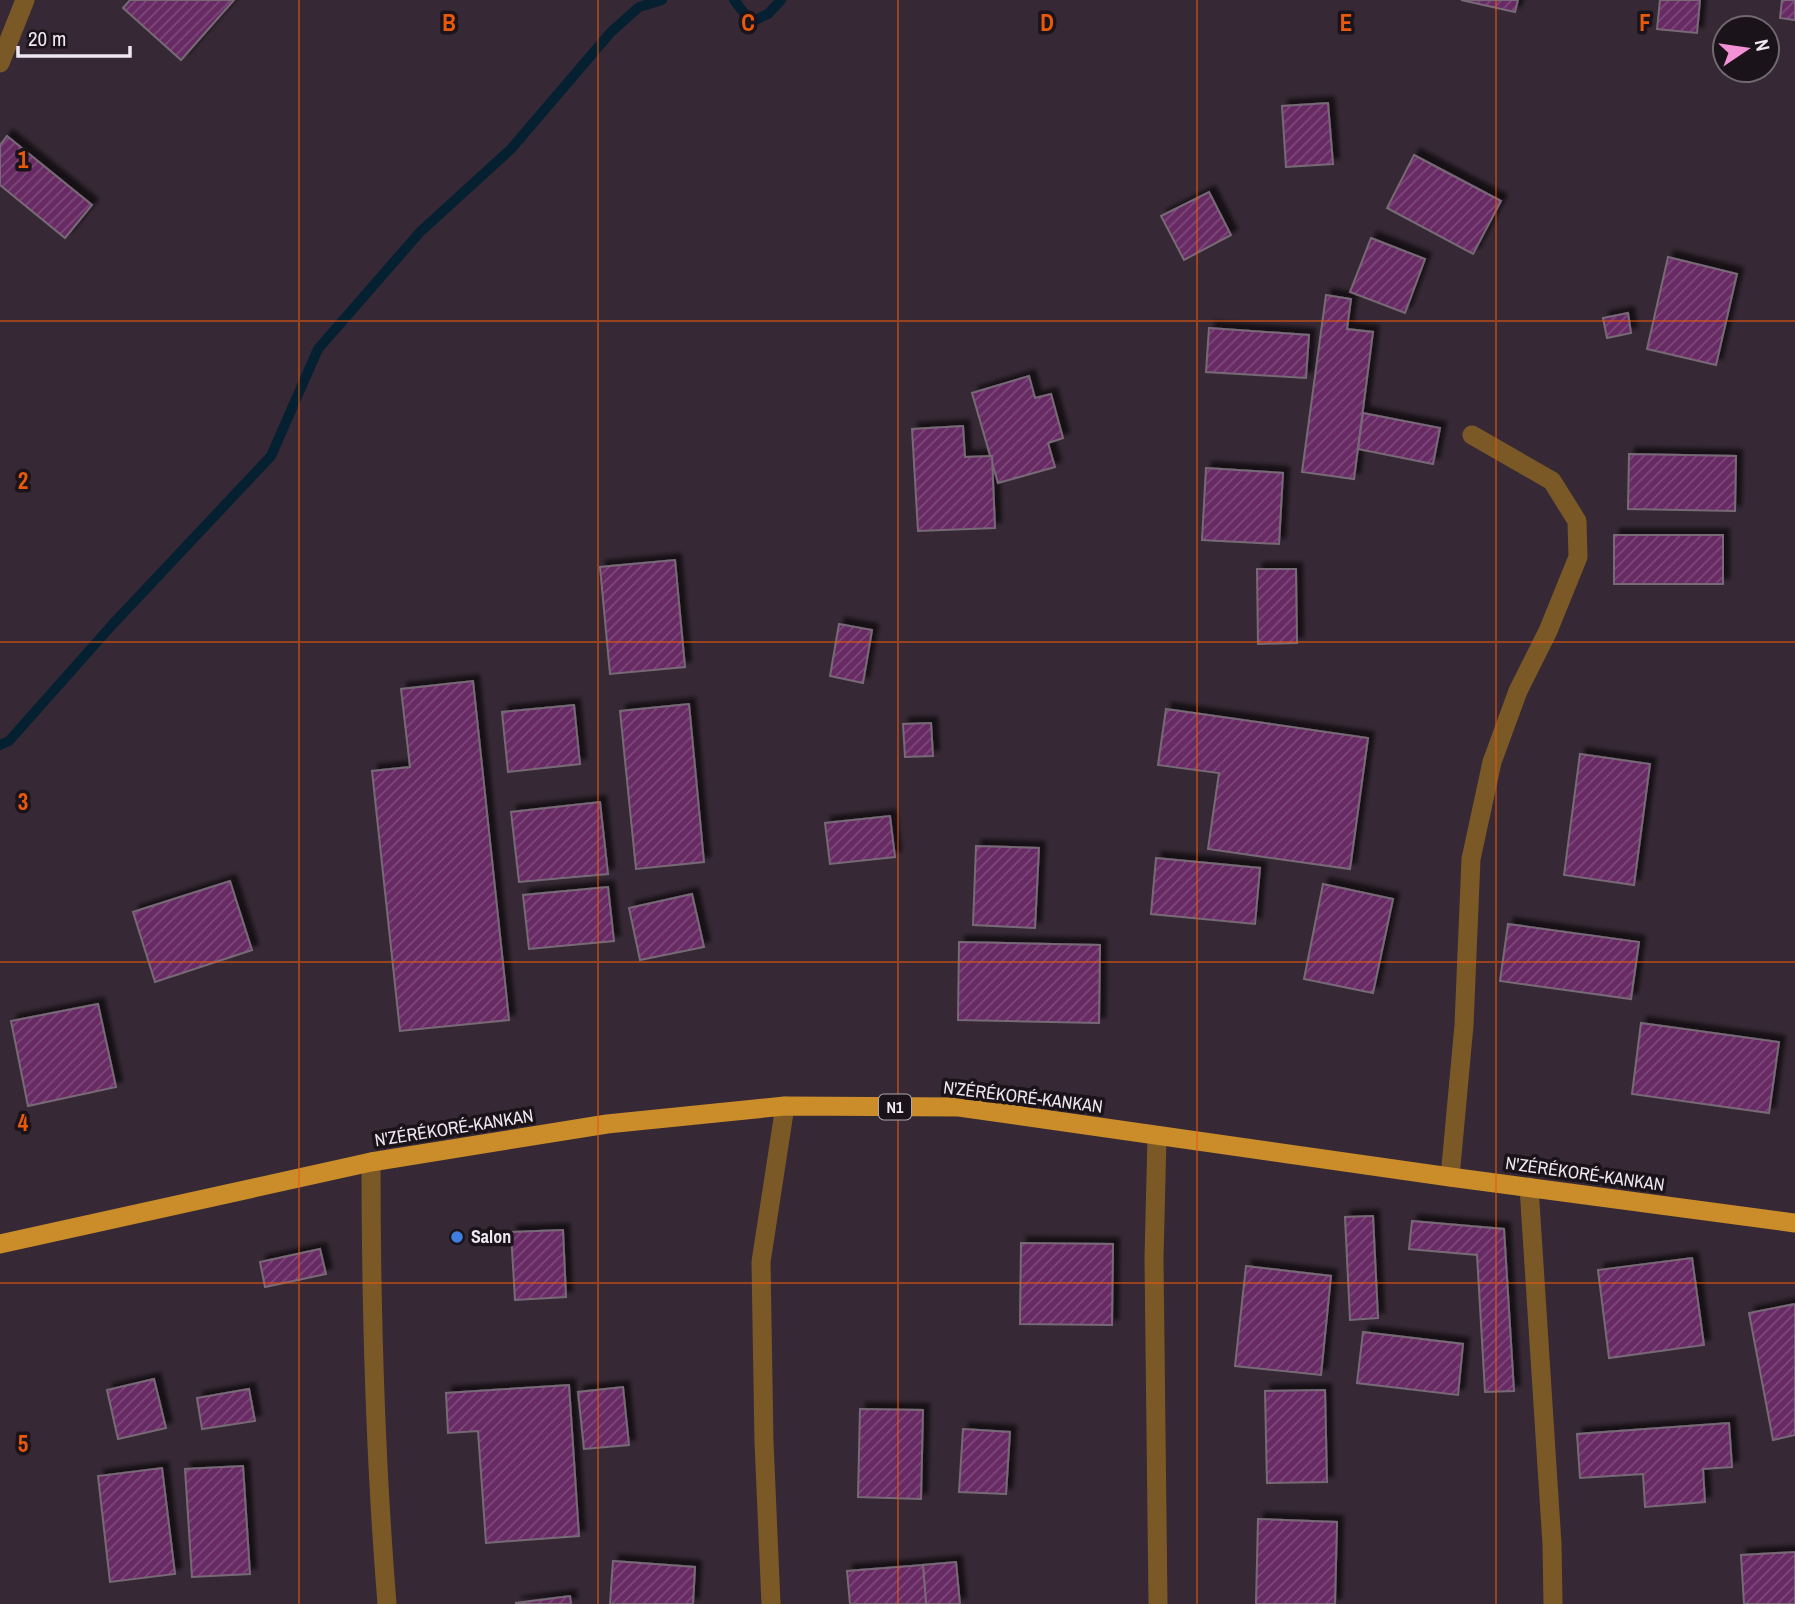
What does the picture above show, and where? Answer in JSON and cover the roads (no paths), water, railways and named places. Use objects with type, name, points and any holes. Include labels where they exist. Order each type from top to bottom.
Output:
[{"type":"highway","name":"N'ZÉRÉKORÉ-KANKAN","points":[[0,1244],[371,1162],[607,1124],[785,1106],[958,1107],[1795,1223]]},
{"type":"street","points":[[0,64],[25,0]]},
{"type":"street","points":[[1450,1177],[1464,1025],[1471,859],[1492,762],[1518,691],[1548,631],[1578,557],[1577,521],[1552,481],[1472,435]]},
{"type":"street","points":[[771,1604],[764,1442],[761,1262],[785,1106]]},
{"type":"street","points":[[1157,1136],[1154,1258],[1158,1604]]},
{"type":"street","points":[[371,1162],[371,1340],[387,1604]]},
{"type":"street","points":[[1529,1187],[1552,1544],[1553,1604]]},
{"type":"waterway","points":[[0,745],[9,741],[112,625],[271,456],[318,349],[420,232],[511,149],[611,32],[639,7],[662,0]]},
{"type":"waterway","points":[[734,0],[751,22],[768,14],[781,0]]},
{"type":"place","name":"Salon","points":[[457,1237]]}]
